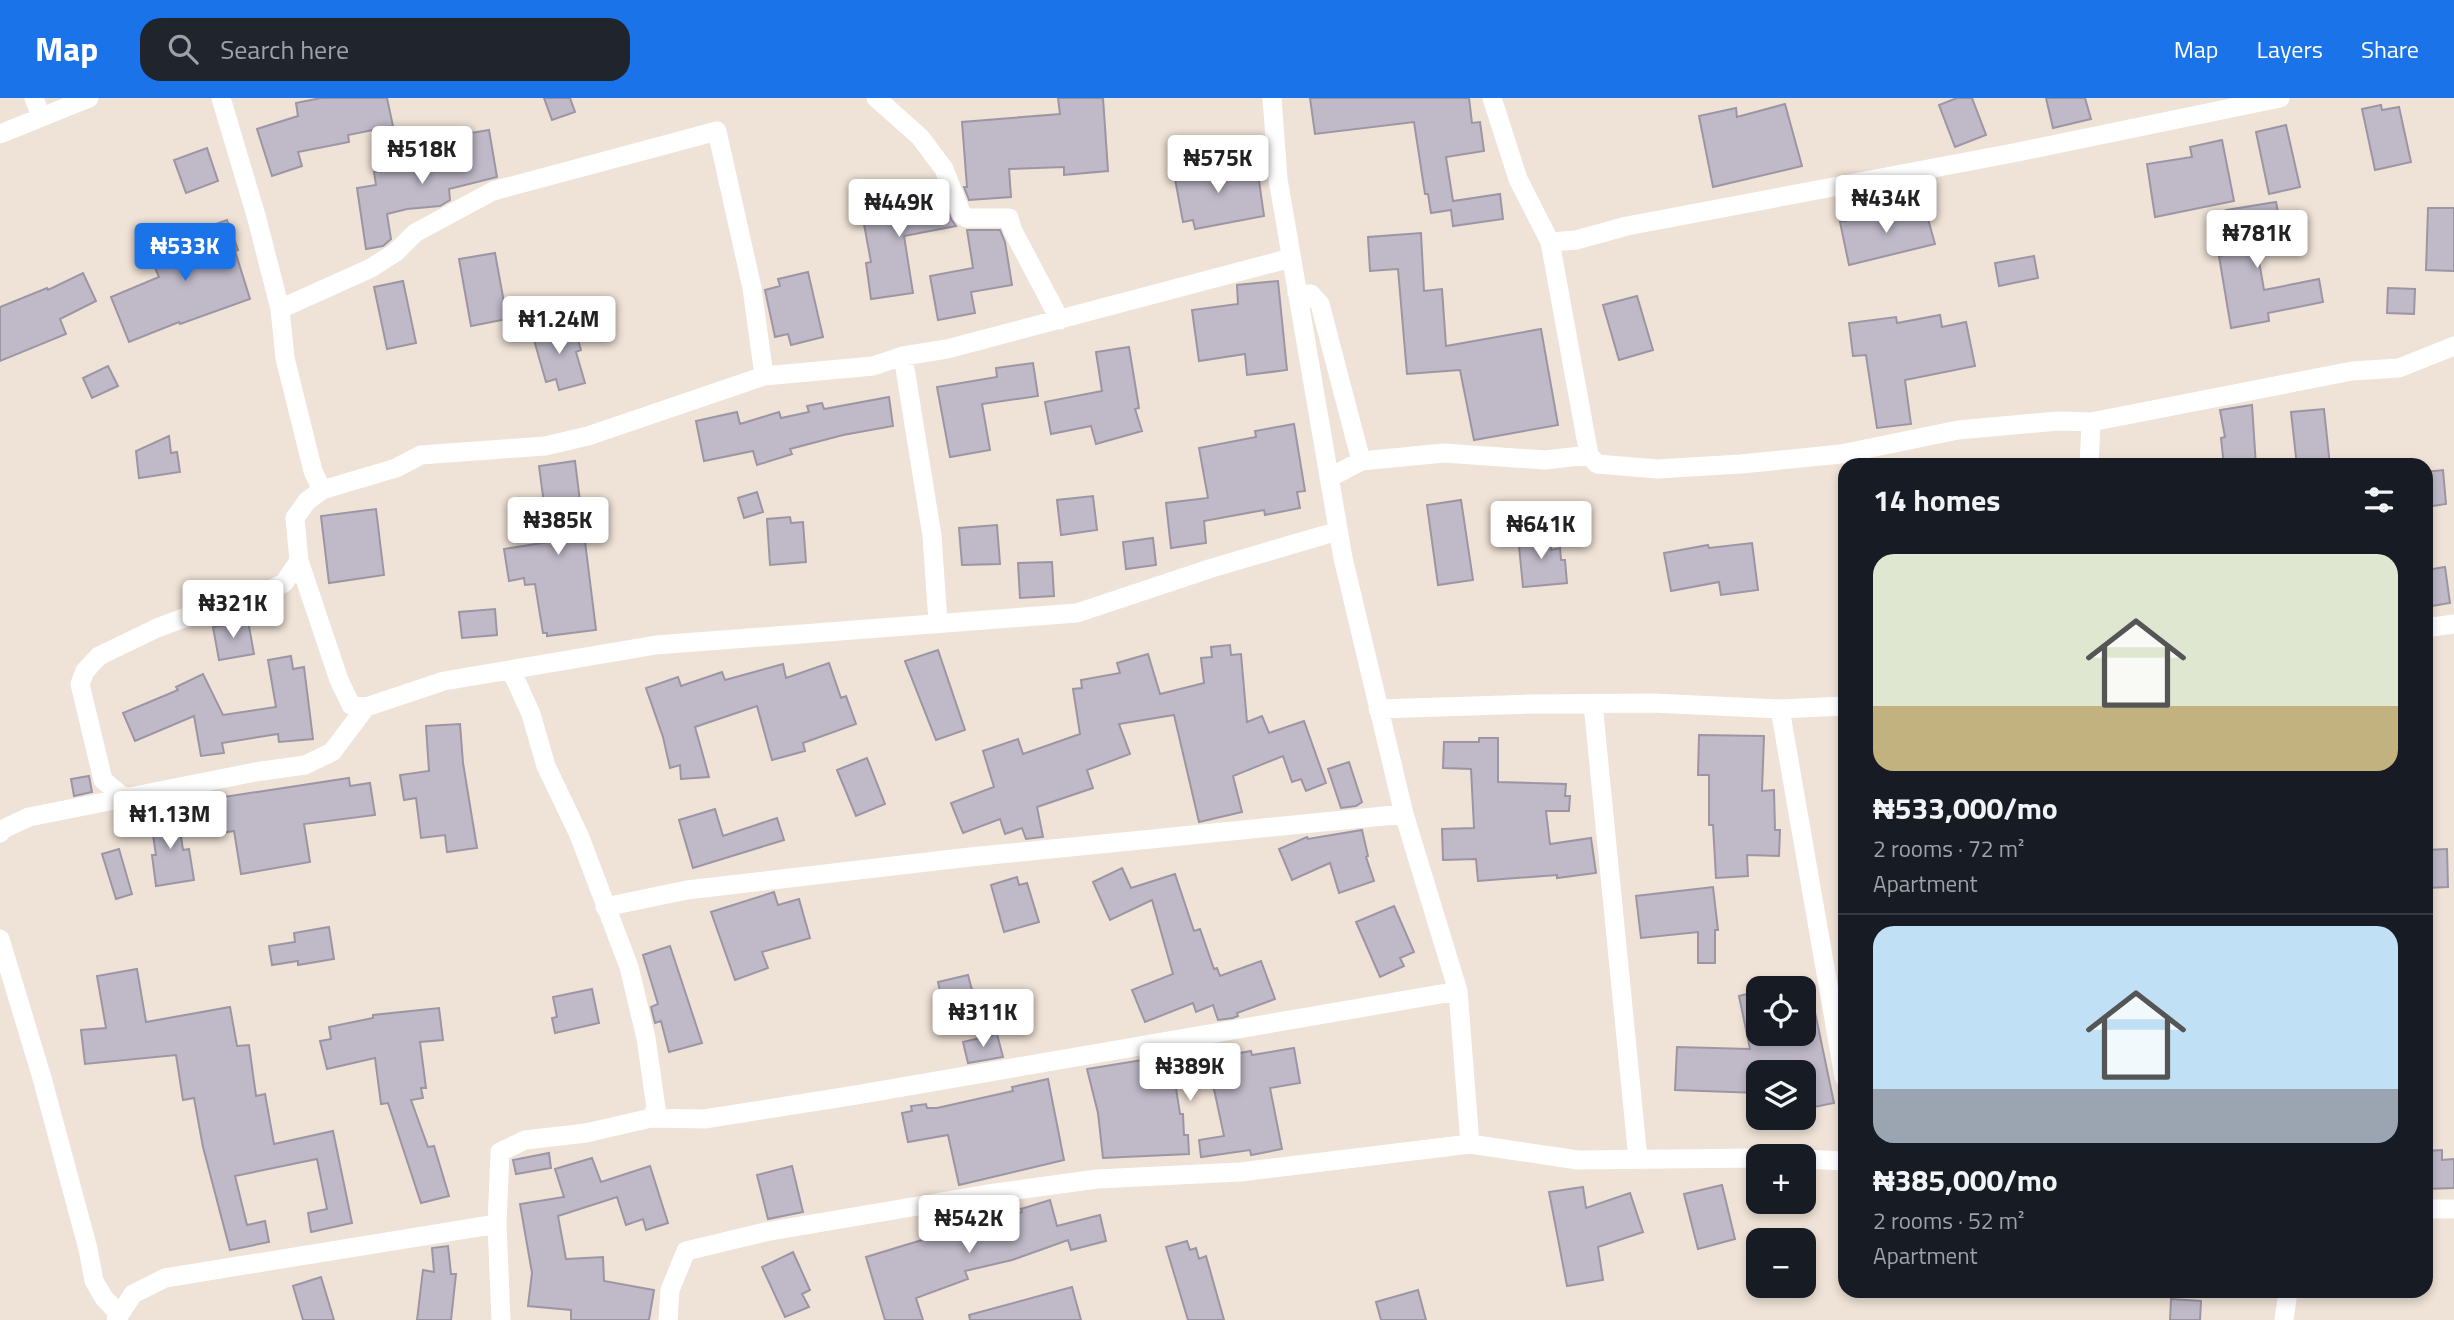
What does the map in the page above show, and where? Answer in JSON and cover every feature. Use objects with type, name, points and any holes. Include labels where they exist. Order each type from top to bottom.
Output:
[{"type":"street","points":[[34,98],[41,117]]},
{"type":"street","points":[[0,134],[89,98]]},
{"type":"street","points":[[221,98],[280,309],[285,358],[313,471],[321,490]]},
{"type":"street","points":[[876,98],[920,137],[944,169],[962,215],[967,218],[1009,218],[1013,231],[1060,320]]},
{"type":"street","points":[[1272,98],[1278,179],[1338,531],[1404,814],[1458,991],[1470,1144]]},
{"type":"street","points":[[1492,98],[1518,179],[1550,242],[1589,455],[1597,464],[1657,469],[1828,455],[1874,456],[1958,430],[2058,421],[2091,422],[2352,371],[2399,368],[2454,346]]},
{"type":"street","points":[[1550,242],[1576,240],[1627,226],[2013,153],[2280,98]]},
{"type":"street","points":[[280,309],[371,268],[396,252],[415,233],[493,191],[717,131],[751,288],[764,376]]},
{"type":"street","points":[[1291,258],[1060,320],[947,349],[903,356],[873,366],[764,376],[588,436],[545,446],[421,456],[396,468],[321,490],[307,501],[295,518],[299,561],[339,680],[351,705],[366,707],[444,681],[656,645],[1077,613],[1212,568],[1338,531]]},
{"type":"street","points":[[1297,293],[1311,294],[1320,304],[1361,461]]},
{"type":"street","points":[[903,356],[932,536],[938,622]]},
{"type":"street","points":[[2089,458],[2091,422]]},
{"type":"street","points":[[1329,478],[1361,461],[1444,453],[1545,460],[1589,455]]},
{"type":"street","points":[[130,798],[121,795],[103,780],[80,684],[85,671],[99,656],[157,628],[224,603],[260,595],[284,583],[299,561]]},
{"type":"street","points":[[2433,627],[2454,624]]},
{"type":"street","points":[[511,670],[531,714],[546,766],[579,835],[629,967],[646,1038],[656,1108],[651,1118]]},
{"type":"street","points":[[1378,709],[1593,704],[1780,709],[1838,706]]},
{"type":"street","points":[[1593,704],[1638,1159]]},
{"type":"street","points":[[0,833],[29,817],[255,772],[305,765],[332,752],[366,707]]},
{"type":"street","points":[[1780,709],[1838,1042]]},
{"type":"street","points":[[605,907],[668,892],[741,883],[1404,814]]},
{"type":"street","points":[[0,939],[42,1078],[88,1249],[94,1281],[117,1317],[133,1294],[165,1278],[496,1224]]},
{"type":"street","points":[[501,1320],[496,1224],[500,1152],[525,1140],[586,1133],[651,1118],[704,1119],[856,1095],[1458,991]]},
{"type":"street","points":[[668,1320],[670,1290],[686,1251],[765,1231],[988,1194],[1097,1179],[1240,1172],[1470,1144],[1578,1160],[1746,1158]]},
{"type":"street","points":[[1816,1160],[1838,1161]]},
{"type":"street","points":[[2433,1209],[2454,1209]]},
{"type":"street","points":[[2284,1320],[2287,1298]]},
{"type":"building","points":[[321,98],[387,98],[393,126],[348,135],[349,142],[298,152],[302,166],[272,176],[257,129],[298,116],[296,103]]},
{"type":"building","points":[[544,98],[570,98],[575,112],[552,120]]},
{"type":"building","points":[[1058,98],[1103,98],[1108,171],[1064,175],[1064,167],[1009,169],[1011,197],[969,200],[964,187],[967,187],[962,122],[1060,114]]},
{"type":"building","points":[[1310,98],[1469,98],[1472,123],[1480,122],[1484,151],[1446,157],[1453,201],[1500,194],[1503,219],[1453,226],[1451,210],[1431,213],[1428,194],[1425,194],[1414,122],[1315,134]]},
{"type":"building","points":[[1957,98],[1972,98],[1986,135],[1955,147],[1939,105]]},
{"type":"building","points":[[2046,98],[2085,98],[2091,119],[2053,128]]},
{"type":"building","points":[[1785,104],[1802,166],[1713,187],[1699,116],[1736,108],[1737,117]]},
{"type":"building","points":[[2381,105],[2382,110],[2399,107],[2411,162],[2375,170],[2362,109]]},
{"type":"building","points":[[2286,125],[2300,187],[2269,194],[2256,132]]},
{"type":"building","points":[[489,130],[497,177],[449,189],[450,200],[440,206],[387,214],[391,239],[383,246],[366,249],[357,188],[376,185],[374,172],[464,161],[459,135]]},
{"type":"building","points":[[2222,140],[2234,201],[2155,217],[2147,164],[2192,157],[2190,147]]},
{"type":"building","points":[[207,148],[218,181],[186,193],[174,160]]},
{"type":"building","points":[[1209,162],[1211,174],[1257,167],[1264,216],[1195,229],[1193,220],[1183,222],[1173,168]]},
{"type":"building","points":[[940,192],[956,226],[904,236],[913,293],[871,299],[866,263],[871,262],[861,208]]},
{"type":"building","points":[[2276,202],[2282,234],[2255,238],[2264,290],[2319,279],[2323,302],[2268,313],[2269,321],[2231,328],[2219,256],[2233,254],[2226,210]]},
{"type":"building","points":[[1924,205],[1935,244],[1849,265],[1840,222],[1875,214],[1876,217]]},
{"type":"building","points":[[2428,208],[2454,208],[2454,271],[2426,270]]},
{"type":"building","points":[[227,220],[238,250],[235,251],[250,299],[180,324],[179,322],[129,342],[111,297],[159,277],[147,249]]},
{"type":"building","points":[[967,230],[1000,230],[1005,242],[1012,285],[971,292],[975,313],[938,320],[930,276],[973,268]]},
{"type":"building","points":[[1421,233],[1424,291],[1442,289],[1446,346],[1541,329],[1558,425],[1474,440],[1460,370],[1407,374],[1398,269],[1370,271],[1368,237]]},
{"type":"building","points":[[495,253],[507,319],[471,326],[459,259]]},
{"type":"building","points":[[2034,256],[2038,278],[1999,286],[1995,263]]},
{"type":"building","points":[[808,272],[823,337],[791,345],[788,334],[775,337],[765,290],[780,286],[778,279]]},
{"type":"building","points":[[83,273],[96,301],[60,319],[66,334],[0,361],[0,307],[47,288],[48,290]]},
{"type":"building","points":[[403,281],[416,343],[387,349],[374,287]]},
{"type":"building","points":[[1278,281],[1287,370],[1247,375],[1245,354],[1199,361],[1192,310],[1238,304],[1237,285]]},
{"type":"building","points":[[2388,288],[2415,289],[2414,314],[2387,313]]},
{"type":"building","points":[[1637,296],[1653,350],[1619,360],[1603,305]]},
{"type":"building","points":[[1940,315],[1942,327],[1966,322],[1975,366],[1905,380],[1911,424],[1877,428],[1866,355],[1853,356],[1849,323],[1896,317],[1897,323]]},
{"type":"building","points":[[565,323],[567,332],[575,330],[581,350],[576,352],[585,383],[559,390],[556,379],[546,382],[532,333]]},
{"type":"building","points":[[1129,347],[1139,408],[1135,409],[1142,431],[1096,444],[1091,426],[1051,434],[1045,402],[1102,391],[1096,352]]},
{"type":"building","points":[[1033,363],[1038,396],[982,404],[990,450],[950,457],[937,387],[997,377],[996,368]]},
{"type":"building","points":[[108,366],[118,386],[92,398],[83,378]]},
{"type":"building","points":[[889,397],[893,426],[843,435],[790,449],[792,454],[757,465],[753,451],[704,461],[696,421],[737,412],[740,424],[779,412],[781,418],[809,412],[807,406],[822,403],[824,409]]},
{"type":"building","points":[[2252,405],[2255,458],[2223,458],[2221,438],[2225,437],[2220,410]]},
{"type":"building","points":[[2324,409],[2329,458],[2296,458],[2291,412]]},
{"type":"building","points":[[1294,424],[1305,491],[1297,492],[1300,508],[1265,515],[1264,510],[1204,521],[1206,543],[1171,548],[1166,503],[1208,498],[1199,448],[1256,437],[1255,431]]},
{"type":"building","points":[[169,436],[171,453],[177,452],[180,472],[139,478],[136,451]]},
{"type":"building","points":[[575,461],[596,630],[547,636],[547,633],[543,633],[535,584],[525,585],[524,578],[509,581],[504,549],[549,542],[539,466]]},
{"type":"building","points":[[2443,470],[2446,504],[2433,506],[2433,471]]},
{"type":"building","points":[[757,492],[763,512],[744,518],[738,498]]},
{"type":"building","points":[[1093,496],[1097,530],[1061,535],[1057,500]]},
{"type":"building","points":[[1461,500],[1473,580],[1438,585],[1427,505]]},
{"type":"building","points":[[376,509],[384,575],[329,583],[321,516]]},
{"type":"building","points":[[790,517],[791,523],[803,522],[806,562],[770,565],[767,519]]},
{"type":"building","points":[[997,525],[1000,564],[962,565],[959,528]]},
{"type":"building","points":[[1550,533],[1551,550],[1560,548],[1561,560],[1565,560],[1567,583],[1523,587],[1518,536]]},
{"type":"building","points":[[1153,538],[1156,565],[1126,569],[1123,542]]},
{"type":"building","points":[[1752,543],[1758,590],[1721,595],[1719,582],[1671,591],[1664,553],[1708,545],[1709,548]]},
{"type":"building","points":[[1052,562],[1054,596],[1020,598],[1018,563]]},
{"type":"building","points":[[2445,567],[2450,603],[2433,606],[2433,569]]},
{"type":"building","points":[[495,609],[497,635],[462,638],[459,612]]},
{"type":"building","points":[[248,621],[254,654],[219,660],[213,627]]},
{"type":"building","points":[[1230,645],[1231,655],[1241,654],[1247,722],[1262,716],[1269,733],[1304,721],[1326,783],[1306,791],[1301,779],[1292,782],[1283,756],[1233,776],[1242,812],[1199,822],[1174,715],[1119,724],[1130,754],[1087,770],[1093,788],[1037,807],[1043,837],[1026,839],[1022,828],[1005,834],[1000,819],[963,833],[951,803],[994,787],[983,751],[1018,739],[1023,754],[1080,734],[1073,689],[1082,688],[1081,680],[1120,673],[1117,663],[1148,654],[1160,694],[1204,683],[1201,658],[1212,657],[1211,647]]},
{"type":"building","points":[[938,650],[965,730],[936,740],[905,661]]},
{"type":"building","points":[[291,656],[293,669],[304,667],[313,739],[279,742],[278,734],[222,743],[224,753],[201,756],[194,716],[135,741],[123,713],[178,690],[176,687],[203,674],[223,715],[276,707],[268,660]]},
{"type":"building","points":[[829,663],[841,698],[846,696],[856,724],[803,743],[805,751],[772,760],[757,706],[695,727],[709,777],[681,779],[680,765],[670,768],[663,737],[646,688],[678,677],[681,686],[722,672],[725,680],[783,664],[786,678]]},
{"type":"building","points":[[460,724],[463,763],[477,848],[447,852],[445,835],[421,838],[416,798],[404,800],[400,775],[429,771],[426,726]]},
{"type":"building","points":[[1699,735],[1764,736],[1762,791],[1774,790],[1775,830],[1780,830],[1779,856],[1747,855],[1748,876],[1716,878],[1713,825],[1709,825],[1709,775],[1698,775]]},
{"type":"building","points":[[1479,738],[1498,738],[1498,782],[1566,784],[1565,796],[1570,796],[1569,811],[1546,811],[1550,844],[1591,838],[1596,873],[1557,878],[1557,875],[1478,881],[1476,859],[1443,860],[1442,829],[1474,828],[1471,769],[1443,768],[1444,742],[1479,742]]},
{"type":"building","points":[[867,758],[885,804],[856,816],[837,770]]},
{"type":"building","points":[[1349,762],[1362,802],[1356,806],[1341,808],[1328,769]]},
{"type":"building","points":[[89,776],[92,792],[74,796],[71,779]]},
{"type":"building","points":[[349,778],[350,786],[370,783],[375,815],[304,824],[310,862],[241,874],[234,831],[221,833],[217,798]]},
{"type":"building","points":[[715,809],[723,836],[777,818],[784,840],[693,868],[679,820]]},
{"type":"building","points":[[177,810],[183,850],[189,849],[194,880],[156,886],[152,855],[156,855],[150,815]]},
{"type":"building","points":[[1362,830],[1368,856],[1366,857],[1374,881],[1339,893],[1330,863],[1292,880],[1279,849],[1307,837],[1308,839]]},
{"type":"building","points":[[119,849],[132,894],[116,899],[102,854]]},
{"type":"building","points":[[2447,849],[2448,887],[2433,888],[2433,850]]},
{"type":"building","points":[[1122,868],[1131,888],[1175,874],[1194,931],[1200,929],[1214,969],[1217,968],[1220,976],[1261,961],[1275,999],[1237,1013],[1238,1016],[1233,1018],[1218,1020],[1213,1005],[1196,1012],[1193,1003],[1145,1022],[1132,990],[1173,974],[1152,900],[1110,920],[1093,882]]},
{"type":"building","points":[[1017,877],[1019,885],[1027,883],[1039,922],[1004,932],[991,885]]},
{"type":"building","points":[[1713,887],[1718,930],[1715,930],[1715,963],[1698,963],[1698,932],[1641,938],[1636,896]]},
{"type":"building","points":[[774,892],[778,905],[799,899],[810,938],[762,952],[768,968],[735,980],[711,912]]},
{"type":"building","points":[[1394,906],[1414,952],[1400,958],[1404,966],[1380,977],[1356,922]]},
{"type":"building","points":[[329,927],[334,959],[298,965],[298,961],[272,965],[269,946],[295,942],[294,933]]},
{"type":"building","points":[[670,946],[702,1043],[669,1052],[661,1021],[655,1023],[651,1007],[658,1004],[643,955]]},
{"type":"building","points":[[137,969],[146,1022],[230,1007],[237,1046],[249,1045],[256,1096],[265,1094],[274,1144],[333,1131],[352,1223],[311,1232],[308,1213],[327,1209],[317,1159],[235,1176],[247,1225],[265,1221],[269,1242],[230,1250],[203,1147],[194,1098],[183,1100],[176,1055],[85,1064],[81,1030],[106,1028],[97,976]]},
{"type":"building","points":[[968,975],[976,1005],[945,1013],[938,982]]},
{"type":"building","points":[[592,989],[599,1023],[555,1033],[552,1018],[557,1017],[553,997]]},
{"type":"building","points":[[1746,994],[1746,1030],[1739,996]]},
{"type":"building","points":[[439,1008],[443,1040],[420,1042],[426,1088],[421,1088],[423,1098],[411,1100],[428,1147],[434,1146],[449,1196],[421,1203],[388,1103],[381,1104],[375,1058],[327,1069],[320,1041],[331,1039],[329,1027],[373,1018],[373,1015]]},
{"type":"building","points":[[1816,1017],[1834,1103],[1816,1107],[1816,1060],[1746,1060],[1746,1093],[1675,1090],[1677,1047],[1750,1049],[1749,1046],[1816,1046]]},
{"type":"building","points":[[997,1034],[1003,1057],[968,1063],[963,1042]]},
{"type":"building","points":[[1222,1047],[1223,1056],[1251,1051],[1252,1055],[1294,1048],[1300,1083],[1270,1088],[1282,1149],[1251,1155],[1250,1150],[1201,1157],[1199,1140],[1224,1136],[1208,1061],[1173,1069],[1180,1114],[1183,1114],[1184,1135],[1188,1135],[1189,1154],[1103,1158],[1098,1113],[1087,1069]]},
{"type":"building","points":[[1048,1079],[1064,1160],[959,1185],[948,1135],[908,1142],[902,1113],[912,1111],[911,1106],[926,1104],[927,1108],[937,1108],[1013,1091],[1012,1087]]},
{"type":"building","points":[[2442,1150],[2442,1160],[2454,1159],[2454,1188],[2433,1189],[2433,1151]]},
{"type":"building","points":[[549,1153],[551,1168],[516,1174],[513,1160]]},
{"type":"building","points":[[592,1158],[601,1182],[650,1166],[668,1223],[646,1230],[643,1219],[626,1225],[617,1197],[558,1216],[566,1259],[603,1257],[604,1281],[654,1290],[649,1320],[571,1320],[571,1310],[528,1306],[532,1273],[520,1204],[564,1197],[555,1169]]},
{"type":"building","points":[[792,1166],[803,1212],[768,1219],[757,1175]]},
{"type":"building","points":[[1722,1185],[1735,1239],[1698,1249],[1684,1194]]},
{"type":"building","points":[[1583,1187],[1586,1208],[1630,1193],[1643,1232],[1598,1247],[1603,1280],[1567,1286],[1549,1192]]},
{"type":"building","points":[[1050,1200],[1057,1226],[1100,1215],[1106,1241],[1071,1250],[1068,1240],[1012,1260],[965,1271],[968,1279],[916,1298],[923,1320],[885,1320],[866,1257],[922,1240],[920,1235],[948,1225],[950,1230],[1022,1212],[1021,1209]]},
{"type":"building","points":[[1187,1241],[1190,1250],[1196,1248],[1199,1259],[1206,1256],[1224,1320],[1188,1320],[1166,1247]]},
{"type":"building","points":[[448,1246],[451,1274],[456,1274],[451,1320],[417,1320],[423,1270],[434,1272],[432,1248]]},
{"type":"building","points":[[793,1252],[810,1290],[802,1294],[809,1307],[785,1317],[762,1267]]},
{"type":"building","points":[[321,1277],[334,1320],[303,1320],[293,1286]]},
{"type":"building","points":[[1072,1287],[1081,1320],[970,1320],[969,1315]]},
{"type":"building","points":[[1418,1290],[1426,1320],[1381,1320],[1376,1302]]},
{"type":"building","points":[[2171,1299],[2201,1301],[2200,1320],[2170,1320]]}]
